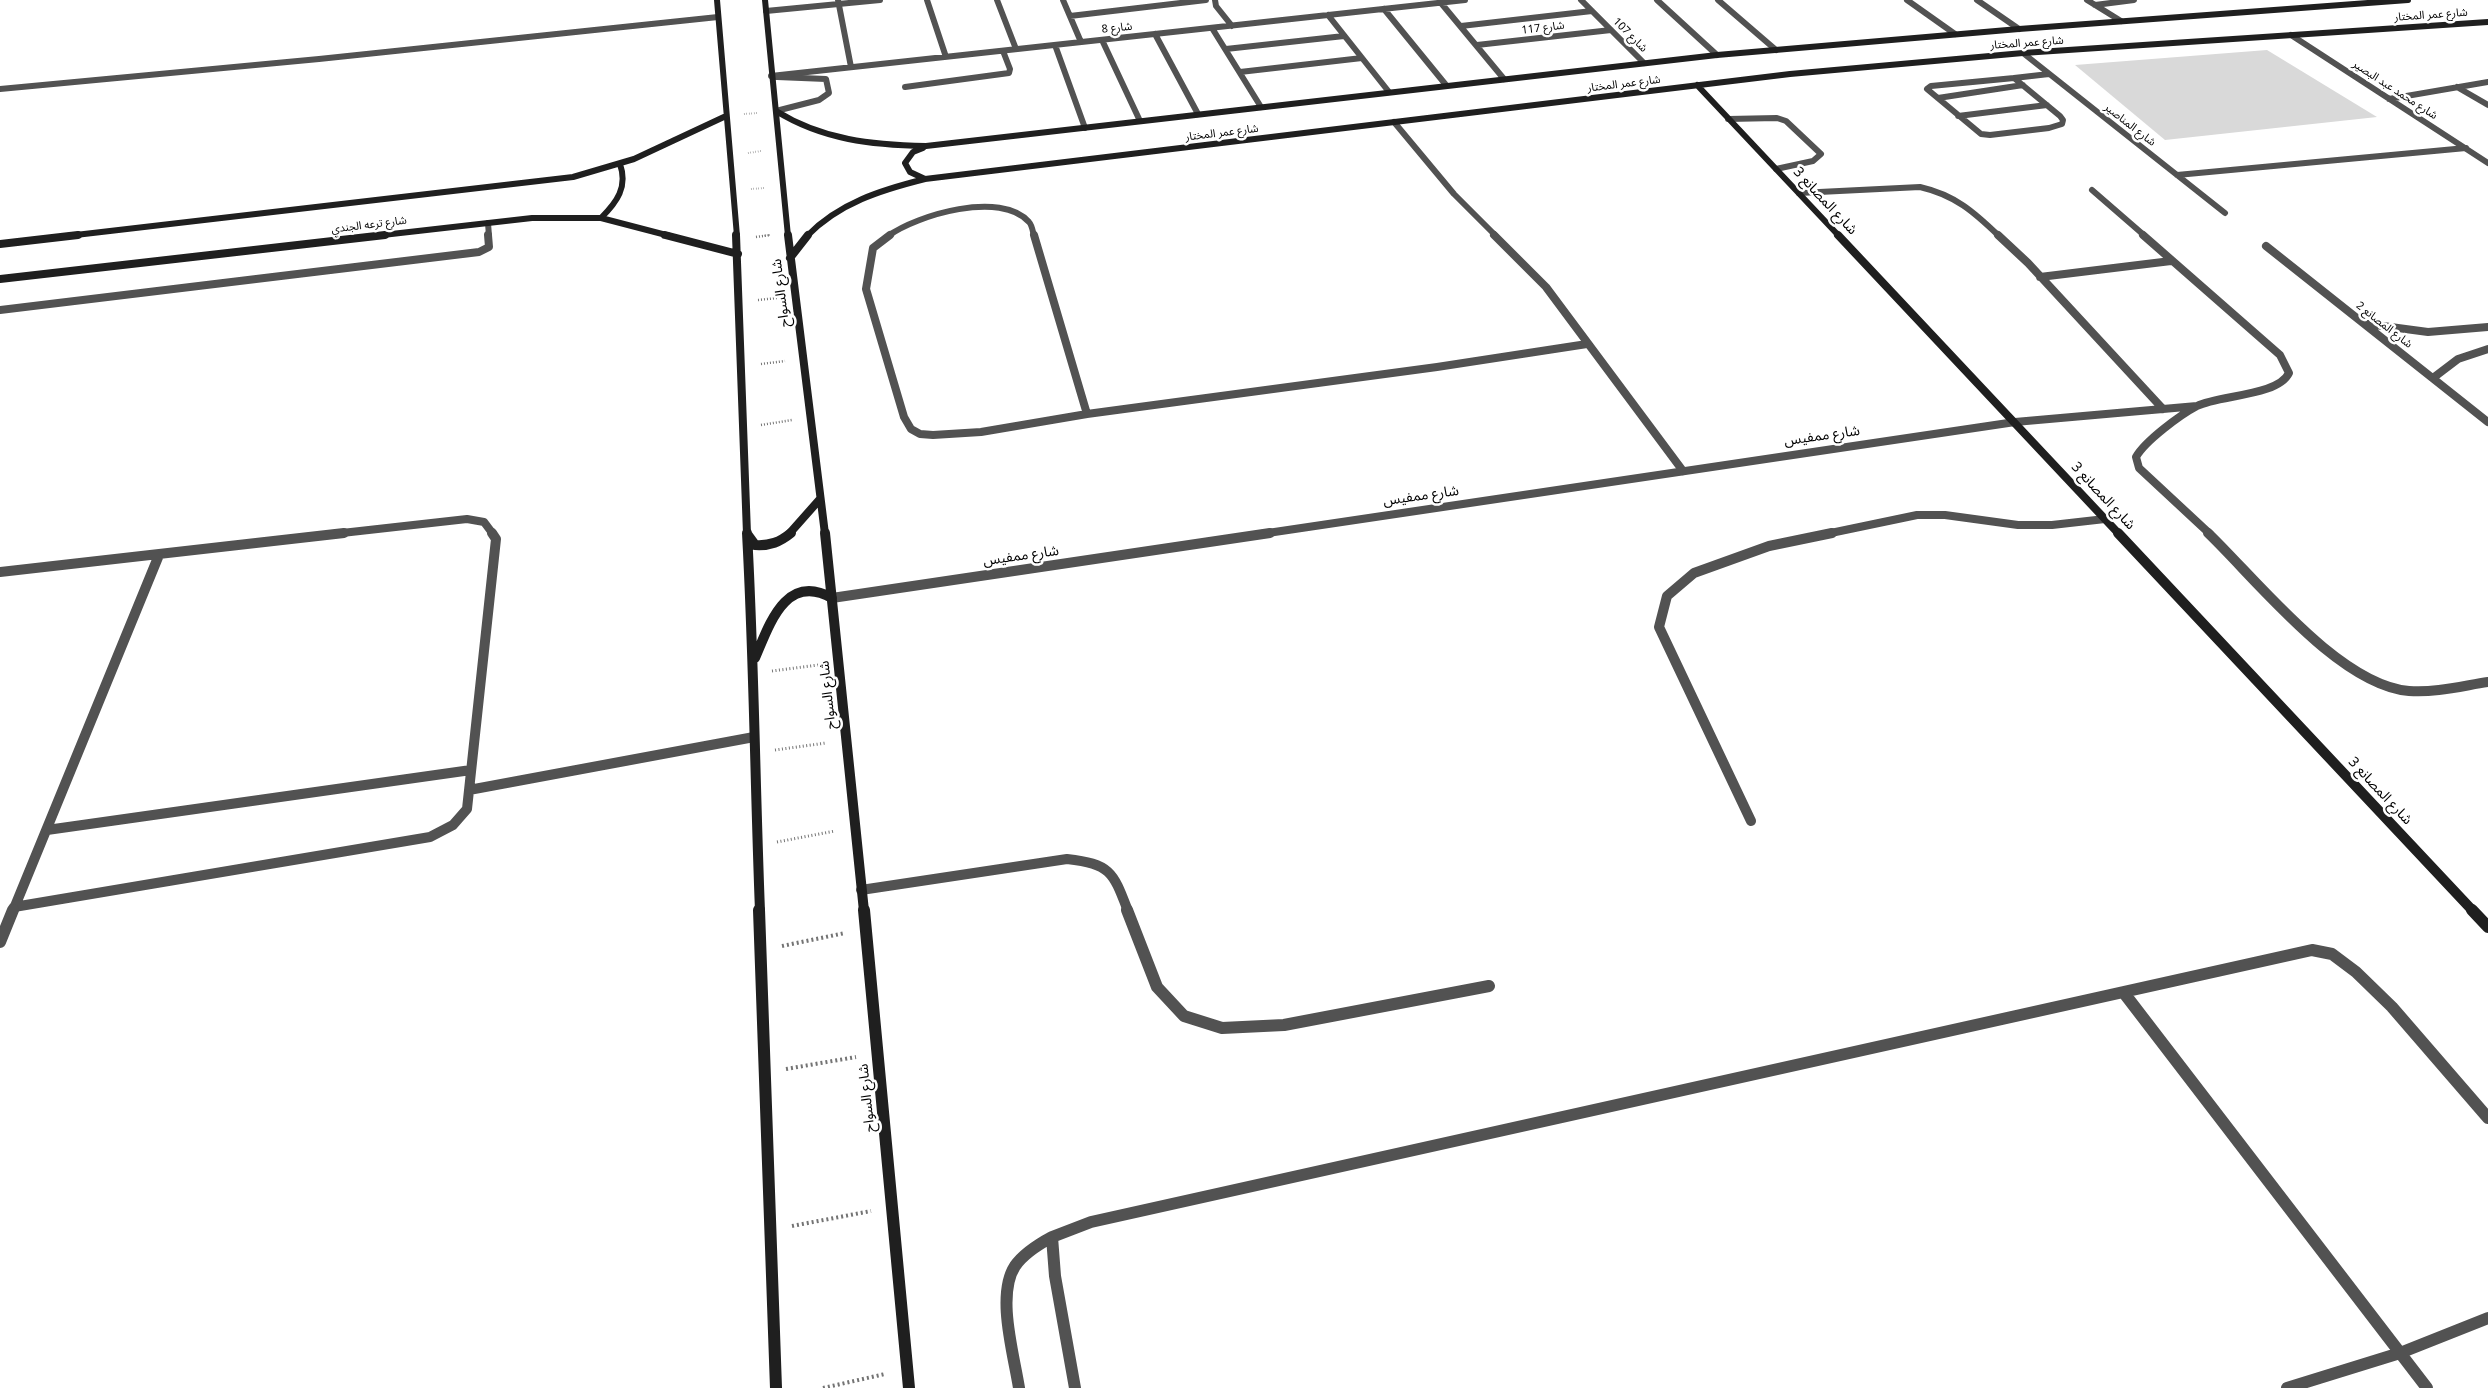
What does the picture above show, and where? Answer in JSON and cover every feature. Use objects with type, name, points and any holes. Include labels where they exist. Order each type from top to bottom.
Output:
[{"type":"main road","points":[[717,0],[738,254],[747,534],[754,661],[754,752],[776,1388]]},
{"type":"main road","name":"شارع السواح","points":[[765,0],[790,258],[832,598],[909,1388]]},
{"type":"main road","name":"شارع عمر المختار","points":[[776,111],[798,125],[836,138],[872,144],[926,146],[1717,55],[1955,34],[2408,0]]},
{"type":"main road","name":"شارع عمر المختار","points":[[790,258],[807,235],[839,209],[865,196],[925,179],[1696,85],[2023,53],[2488,22]]},
{"type":"main road","name":"شارع المصانع 3","points":[[1696,85],[2488,927]]},
{"type":"main road","name":"شارع ترعه الجندي","points":[[0,244],[550,181],[620,164],[726,116]]},
{"type":"main road","points":[[925,179],[910,172],[905,163],[913,152],[926,146]]},
{"type":"main road","points":[[601,218],[621,195],[625,184],[620,164]]},
{"type":"main road","name":"شارع ترعه الجندي","points":[[0,279],[532,218],[601,218],[738,254]]},
{"type":"main road","points":[[747,534],[755,545],[769,546],[782,541],[820,499]]},
{"type":"main road","points":[[754,661],[782,602],[798,593],[807,592],[817,592],[832,598]]},
{"type":"street","points":[[766,11],[839,2],[880,0]]},
{"type":"street","points":[[927,0],[946,57]]},
{"type":"street","points":[[997,0],[1016,49]]},
{"type":"street","points":[[1063,0],[1081,42]]},
{"type":"street","points":[[1070,16],[1206,0]]},
{"type":"street","points":[[1216,0],[1216,6],[1232,26]]},
{"type":"street","name":"شارع 8","points":[[771,76],[1465,0]]},
{"type":"street","name":"شارع 107","points":[[1581,0],[1644,63]]},
{"type":"street","points":[[1657,0],[1717,55]]},
{"type":"street","points":[[1718,0],[1776,50]]},
{"type":"street","points":[[1907,0],[1955,34]]},
{"type":"street","points":[[1977,0],[2019,29]]},
{"type":"street","points":[[2087,0],[2121,21]]},
{"type":"street","points":[[2095,5],[2134,0]]},
{"type":"street","points":[[2331,0],[2341,5]]},
{"type":"street","points":[[839,2],[851,68]]},
{"type":"street","points":[[1443,2],[1504,79]]},
{"type":"street","points":[[1384,9],[1446,85]]},
{"type":"street","points":[[1461,26],[1592,11]]},
{"type":"street","points":[[1328,15],[1389,92]]},
{"type":"street","points":[[0,90],[319,59],[718,16]]},
{"type":"street","points":[[1212,28],[1261,107]]},
{"type":"street","name":"شارع 117","points":[[1477,45],[1611,30]]},
{"type":"street","points":[[1155,34],[1198,114]]},
{"type":"street","name":"شارع محمد عبد البصير","points":[[2292,35],[2488,162]]},
{"type":"street","points":[[1226,50],[1344,36]]},
{"type":"street","points":[[1102,40],[1140,121]]},
{"type":"street","points":[[1055,45],[1085,128]]},
{"type":"street","points":[[905,86],[1008,73],[1010,70],[1003,51]]},
{"type":"street","name":"شارع المناصير","points":[[2023,53],[2225,213]]},
{"type":"street","points":[[1240,72],[1362,58]]},
{"type":"street","points":[[2013,77],[2063,120],[2057,127],[1985,135],[1977,133],[1928,91],[1928,87],[2013,77],[2050,74]]},
{"type":"street","points":[[771,76],[823,78],[827,80],[829,92],[819,100],[776,111]]},
{"type":"street","points":[[2389,98],[2488,82]]},
{"type":"street","points":[[1938,98],[2023,85]]},
{"type":"street","points":[[2457,87],[2488,105]]},
{"type":"street","points":[[1958,116],[2047,105]]},
{"type":"street","points":[[1728,118],[1776,118],[1786,121],[1821,154],[1813,161],[1776,169]]},
{"type":"street","points":[[1394,122],[1454,194],[1546,287],[1683,471]]},
{"type":"street","points":[[2177,175],[2466,148]]},
{"type":"street","points":[[1799,193],[1920,187],[1934,190],[1966,205],[2040,277],[2162,409]]},
{"type":"street","points":[[2092,190],[2280,355],[2289,373],[2286,379],[2270,387],[2198,406],[2143,445],[2136,457],[2139,468],[2207,531],[2337,661],[2364,678],[2400,690],[2441,689],[2488,682]]},
{"type":"street","points":[[1087,414],[1030,223],[1018,214],[1000,209],[963,209],[903,226],[873,248],[866,289],[904,417],[911,429],[920,434],[981,432],[1087,414],[1437,367],[1587,344]]},
{"type":"street","points":[[0,310],[478,252],[489,247],[488,223]]},
{"type":"street","name":"شارع المصانع 2","points":[[2266,246],[2488,422]]},
{"type":"street","points":[[2040,277],[2171,261]]},
{"type":"street","points":[[2363,323],[2414,333],[2437,334],[2488,328]]},
{"type":"street","points":[[2432,378],[2452,360],[2466,354],[2488,349]]},
{"type":"street","name":"شارع ممفيس","points":[[832,598],[2015,422],[2198,406]]},
{"type":"street","points":[[1751,821],[1660,627],[1667,596],[1694,573],[1769,546],[1917,515],[1945,515],[2018,525],[2052,525],[2105,519]]},
{"type":"street","points":[[0,572],[467,519],[484,522],[496,539],[467,809],[453,824],[430,837],[14,907]]},
{"type":"street","points":[[0,942],[159,554]]},
{"type":"street","points":[[469,790],[754,737]]},
{"type":"street","points":[[47,830],[471,770]]},
{"type":"street","points":[[861,890],[1067,858],[1093,862],[1115,878],[1156,987],[1184,1016],[1222,1028],[1284,1025],[1489,986]]},
{"type":"street","points":[[1019,1388],[1005,1300],[1014,1267],[1032,1249],[1052,1237],[1091,1222],[2312,950],[2332,954],[2356,972],[2392,1007],[2488,1118]]},
{"type":"street","points":[[2124,993],[2427,1388]]},
{"type":"street","points":[[1052,1237],[1055,1276],[1075,1388]]},
{"type":"street","points":[[2287,1388],[2400,1353],[2488,1318]]},
{"type":"path","points":[[726,116],[776,111]]},
{"type":"path","points":[[729,155],[779,149]]},
{"type":"path","points":[[732,191],[783,186]]},
{"type":"path","points":[[736,239],[788,233]]},
{"type":"path","points":[[739,302],[795,296]]},
{"type":"path","points":[[742,367],[802,359]]},
{"type":"path","points":[[743,427],[810,418]]},
{"type":"path","points":[[754,674],[838,662]]},
{"type":"path","points":[[754,752],[846,740]]},
{"type":"path","points":[[758,846],[855,827]]},
{"type":"path","points":[[761,950],[865,929]]},
{"type":"path","points":[[765,1072],[877,1054]]},
{"type":"path","points":[[771,1230],[892,1207]]},
{"type":"path","points":[[823,1388],[908,1369]]},
{"type":"shaded area","points":[[2267,50],[2377,117],[2165,140],[2075,65]]}]
